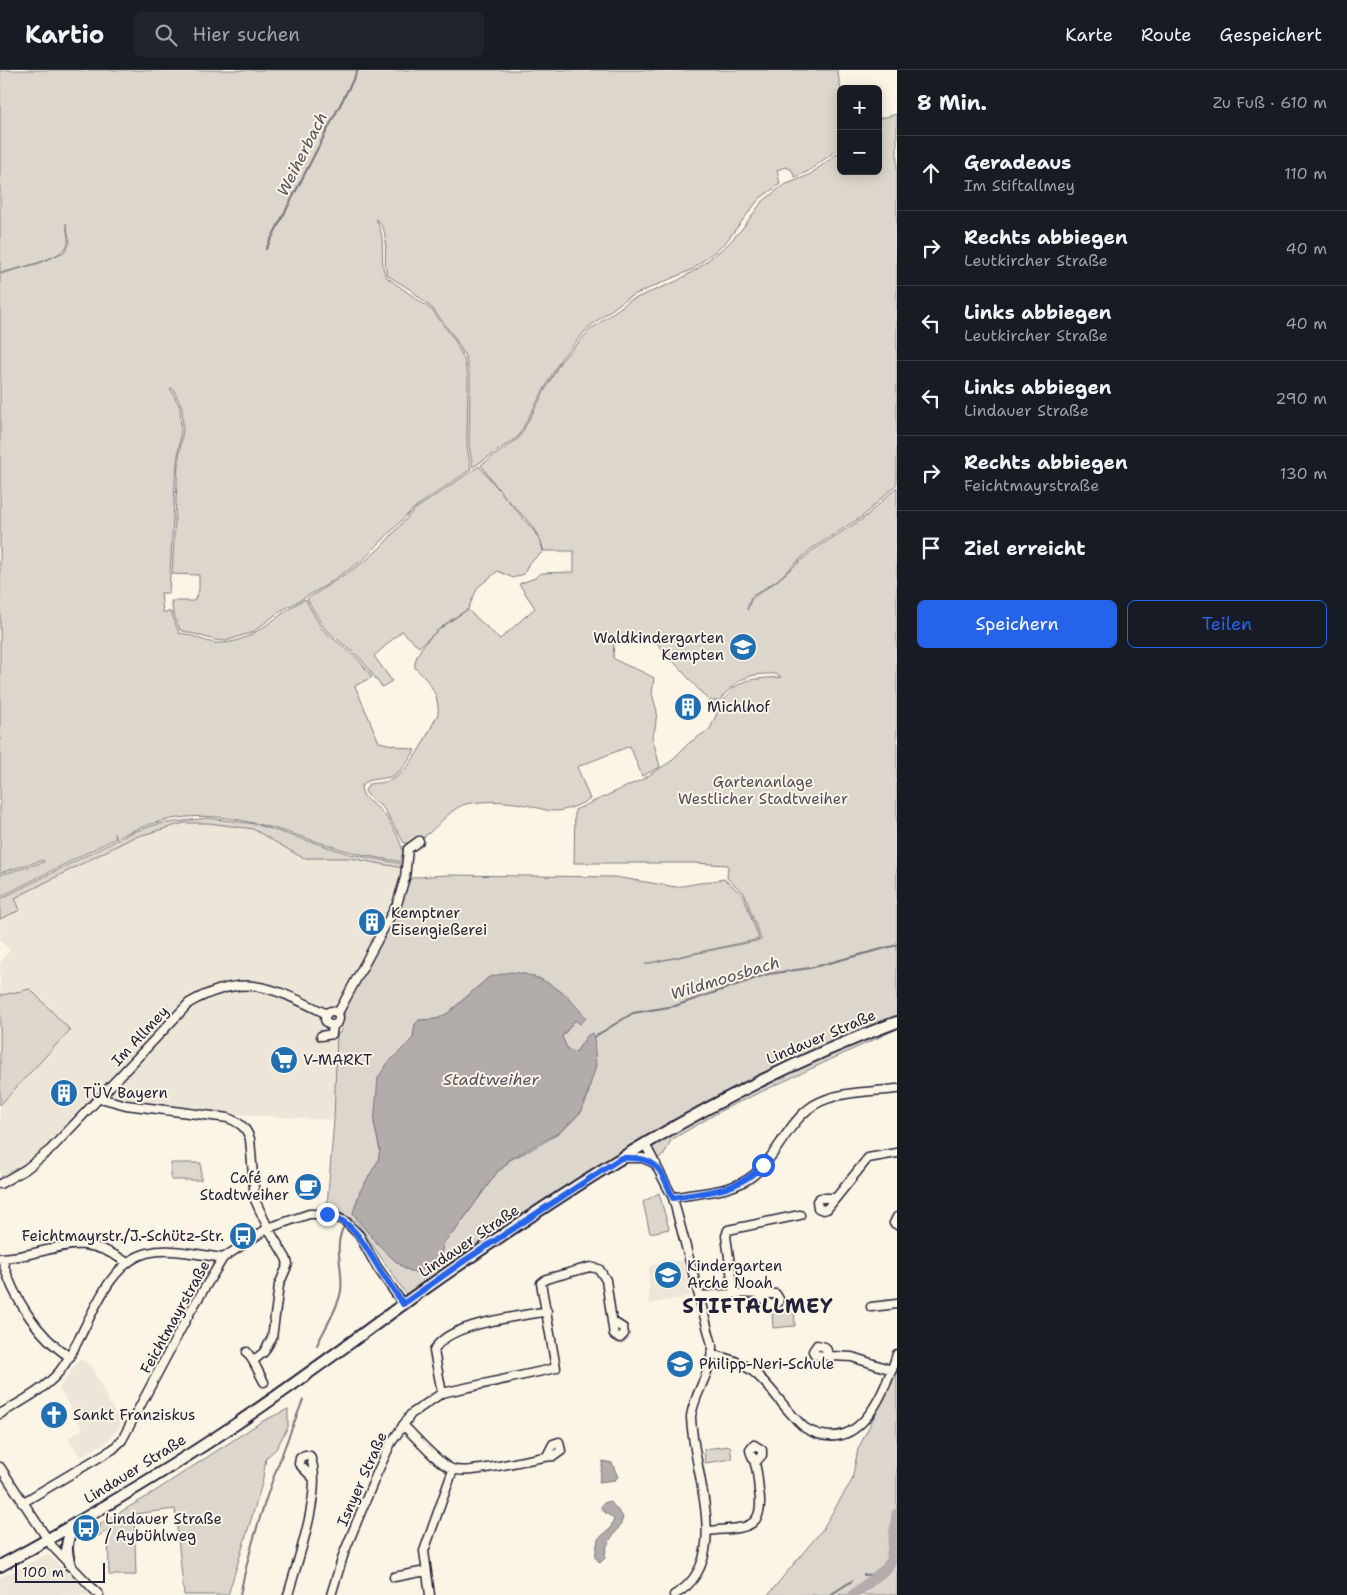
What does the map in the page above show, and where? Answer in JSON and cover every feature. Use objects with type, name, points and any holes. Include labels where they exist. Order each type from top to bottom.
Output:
[{"type":"main road","name":"Lindauer Straße","points":[[0,1566],[74,1525],[235,1425],[403,1304],[609,1165],[709,1106],[801,1060],[897,1022]]},
{"type":"main road","points":[[70,1565],[66,1552],[66,1542],[74,1525]]},
{"type":"street","points":[[333,1024],[338,1021],[338,1014],[397,904],[405,878],[408,849],[419,841]]},
{"type":"street","name":"Im Allmey","points":[[0,1184],[50,1150],[189,1003],[208,992],[226,987],[260,985],[327,1014],[332,1011],[338,1014]]},
{"type":"street","points":[[327,1014],[327,1022],[333,1024]]},
{"type":"street","points":[[321,1036],[332,1034],[333,1024]]},
{"type":"street","points":[[673,1198],[728,1188],[742,1183],[763,1165],[801,1116],[826,1099],[897,1089]]},
{"type":"street","points":[[100,1098],[126,1105],[228,1118],[239,1123],[247,1130],[250,1139],[255,1200],[288,1264],[280,1285],[272,1338],[264,1352],[252,1361]]},
{"type":"street","points":[[645,1144],[673,1198],[710,1335],[712,1355],[707,1376],[696,1397],[692,1416],[695,1454],[708,1531],[702,1566],[684,1593],[674,1595]]},
{"type":"street","points":[[834,1198],[868,1158],[897,1152]]},
{"type":"street","points":[[621,1158],[644,1158],[656,1164]]},
{"type":"street","name":"Feichtmayrstraße","points":[[22,1503],[113,1449],[122,1440],[190,1312],[223,1258],[268,1228],[309,1214],[327,1214],[347,1224],[359,1235],[377,1267],[403,1304]]},
{"type":"street","points":[[734,1293],[726,1236],[728,1230],[800,1216]]},
{"type":"street","points":[[897,1217],[894,1223],[897,1225]]},
{"type":"street","points":[[70,1357],[56,1348],[31,1318],[12,1284],[1,1258],[63,1246],[88,1244],[126,1262]]},
{"type":"street","points":[[0,1414],[49,1382],[70,1357],[110,1282],[126,1262],[147,1253],[160,1251],[223,1258]]},
{"type":"street","points":[[442,1393],[434,1351],[441,1340],[462,1328],[547,1311],[541,1283],[546,1279],[590,1267],[599,1269],[604,1276],[612,1321]]},
{"type":"street","points":[[700,1296],[758,1293]]},
{"type":"street","points":[[871,1307],[897,1304]]},
{"type":"street","name":"Isnyer Straße","points":[[331,1595],[344,1553],[365,1499],[391,1443],[411,1414],[442,1393],[553,1370],[558,1365],[547,1311]]},
{"type":"street","points":[[247,1352],[264,1382]]},
{"type":"street","points":[[712,1355],[737,1361],[754,1369],[798,1422],[814,1433],[824,1436],[842,1436],[852,1433],[870,1411],[892,1370],[897,1354]]},
{"type":"street","points":[[830,1356],[852,1357],[892,1370]]},
{"type":"street","points":[[403,1425],[453,1470],[477,1469],[547,1456]]},
{"type":"street","points":[[708,1531],[738,1528],[751,1524],[758,1519],[761,1512],[761,1500],[755,1463]]},
{"type":"street","points":[[0,1467],[48,1540],[99,1595]]},
{"type":"street","points":[[430,1595],[424,1551],[453,1470]]},
{"type":"street","points":[[288,1595],[310,1521],[312,1478]]},
{"type":"street","points":[[394,1577],[426,1571]]},
{"type":"shaded area","points":[[184,823],[209,823],[253,829],[303,858],[350,858],[403,868],[403,878],[395,903],[339,1007],[334,1120],[232,1114],[110,1100],[100,1095],[48,1145],[0,1181],[0,1105],[70,1030],[0,994],[0,963],[10,950],[0,941],[0,919],[20,910],[15,898],[132,838]]},
{"type":"shaded area","name":"Kindergarten Arche Noah","points":[[682,1260],[691,1296],[649,1304],[649,1266]]},
{"type":"shaded area","points":[[80,1359],[91,1366],[121,1425],[105,1443],[80,1457],[68,1438],[83,1429],[59,1388]]},
{"type":"shaded area","points":[[47,1554],[91,1595],[0,1595],[0,1578]]},
{"type":"green space","points":[[0,70],[837,70],[840,85],[837,85],[837,150],[807,172],[795,177],[791,169],[785,167],[777,170],[780,184],[759,199],[725,243],[693,269],[627,298],[589,327],[560,360],[518,437],[473,467],[469,446],[470,378],[466,358],[455,338],[433,309],[411,290],[387,275],[384,230],[376,219],[381,234],[385,276],[432,310],[454,339],[464,359],[468,378],[467,446],[471,469],[413,509],[363,560],[323,587],[279,612],[253,632],[226,641],[215,640],[180,630],[173,612],[171,601],[194,601],[199,590],[199,575],[172,574],[178,464],[183,429],[182,407],[173,389],[170,388],[180,407],[181,429],[175,482],[169,593],[161,593],[163,612],[171,612],[179,633],[216,643],[229,642],[252,634],[305,599],[322,629],[359,660],[372,677],[355,686],[379,742],[415,750],[398,773],[390,777],[367,781],[361,787],[364,796],[384,814],[391,824],[398,837],[404,862],[355,853],[233,819],[206,816],[178,818],[148,825],[117,838],[114,833],[116,838],[0,897],[0,875],[44,862],[43,860],[0,873],[0,274],[40,263],[64,252],[70,243],[66,223],[68,243],[65,249],[49,258],[0,273]]},
{"type":"green space","name":"Gartenanlage Westlicher Stadtweiher","points":[[897,114],[897,484],[863,516],[811,549],[776,581],[751,597],[747,610],[752,598],[777,581],[813,550],[864,518],[897,487],[897,1019],[775,1069],[657,1130],[582,1176],[451,1266],[406,1294],[356,1221],[327,1206],[334,1120],[337,1034],[341,1032],[345,1009],[406,880],[417,877],[448,875],[615,877],[676,887],[724,879],[743,895],[759,939],[645,964],[761,940],[744,893],[727,878],[728,865],[694,863],[574,863],[575,810],[643,779],[670,762],[689,743],[710,729],[721,704],[733,688],[745,681],[781,677],[776,674],[750,676],[731,687],[719,701],[709,701],[656,642],[640,636],[625,635],[614,643],[613,658],[654,678],[652,694],[657,711],[655,729],[652,736],[660,767],[642,776],[630,746],[577,767],[590,799],[577,805],[564,810],[554,811],[507,802],[466,804],[450,813],[421,839],[404,843],[385,810],[365,791],[369,784],[388,781],[404,770],[418,752],[438,714],[437,701],[432,688],[415,668],[419,651],[434,634],[452,619],[468,610],[500,639],[535,608],[519,584],[535,578],[540,573],[574,572],[574,551],[544,551],[542,543],[533,528],[502,493],[481,465],[519,438],[561,361],[591,329],[629,301],[677,281],[697,269],[727,245],[762,202],[782,186],[809,175],[837,154],[837,175],[882,175],[882,118]],"holes":[[[489,977],[539,978],[568,996],[575,1020],[562,1037],[568,1051],[576,1052],[587,1036],[590,1070],[589,1091],[578,1115],[558,1133],[510,1160],[498,1171],[455,1231],[444,1242],[441,1255],[419,1272],[405,1269],[372,1237],[353,1213],[360,1192],[378,1162],[380,1150],[374,1123],[387,1064],[413,1038],[415,1024],[419,1020],[437,1019],[448,1013]]]},
{"type":"green space","points":[[479,466],[534,531],[541,543],[543,552],[529,563],[524,574],[513,578],[498,571],[478,587],[468,609],[438,630],[419,647],[402,631],[374,656],[392,681],[382,687],[361,659],[324,628],[307,599],[364,562],[381,547],[414,510]]},
{"type":"green space","points":[[208,818],[255,824],[350,854],[403,864],[403,868],[350,858],[303,858],[253,829],[209,823],[184,823],[132,838],[15,898],[20,910],[0,919],[0,899],[133,832],[158,824]]},
{"type":"green space","points":[[30,989],[70,1030],[0,1105],[0,994]]},
{"type":"green space","points":[[897,1025],[897,1029],[724,1109],[671,1140],[664,1155],[657,1159],[650,1146],[803,1063]]},
{"type":"green space","points":[[171,1163],[201,1163],[201,1180],[171,1180]]},
{"type":"green space","points":[[659,1193],[669,1229],[650,1233],[643,1202]]},
{"type":"green space","points":[[772,1310],[794,1310],[795,1326],[773,1328]]},
{"type":"green space","points":[[897,1371],[897,1595],[768,1595],[822,1530],[852,1480],[858,1449]]},
{"type":"green space","points":[[288,1409],[288,1427],[276,1449],[266,1458],[262,1484],[228,1595],[184,1595],[175,1509],[134,1514],[136,1575],[109,1575],[108,1530],[97,1537],[101,1523],[143,1499],[261,1422]]},
{"type":"green space","points":[[730,1446],[732,1459],[705,1463],[704,1449]]},
{"type":"water","name":"Stadtweiher","points":[[510,972],[533,976],[553,986],[570,1000],[586,1018],[580,1024],[575,1020],[562,1037],[568,1050],[576,1052],[587,1036],[592,1033],[594,1037],[596,1066],[582,1111],[560,1132],[509,1160],[498,1171],[455,1231],[444,1242],[441,1255],[422,1271],[412,1272],[383,1250],[353,1213],[360,1191],[378,1161],[380,1150],[374,1123],[378,1078],[387,1064],[413,1038],[415,1024],[419,1020],[437,1019],[448,1013],[489,977]]},
{"type":"water","points":[[603,1461],[612,1463],[618,1477],[615,1480],[599,1482]]},
{"type":"water","points":[[610,1501],[623,1517],[607,1545],[605,1558],[600,1563],[595,1557],[598,1539],[610,1529],[614,1519],[602,1510],[601,1507],[604,1503]]},
{"type":"waterway","name":"Weiherbach","points":[[266,249],[358,70]]},
{"type":"waterway","name":"Wildmoosbach","points":[[594,1037],[633,1013],[675,1006],[768,974],[810,968],[897,945]]},
{"type":"waterway","points":[[317,1345],[340,1297],[342,1283],[339,1244],[343,1228]]},
{"type":"waterway","points":[[240,1595],[259,1520],[303,1400]]},
{"type":"waterway","points":[[853,1595],[887,1568],[891,1560],[897,1514]]},
{"type":"waterway","points":[[864,1575],[880,1574]]},
{"type":"waterway","points":[[830,1595],[852,1581]]},
{"type":"place","name":"Waldkindergarten Kempten","points":[[743,647]]},
{"type":"place","name":"Michlhof","points":[[688,707]]},
{"type":"place","name":"Kemptner Eisengießerei","points":[[372,922]]},
{"type":"place","name":"V-MARKT","points":[[284,1060]]},
{"type":"place","name":"TÜV Bayern","points":[[64,1093]]},
{"type":"place","name":"Café am Stadtweiher","points":[[308,1187]]},
{"type":"place","name":"Feichtmayrstr./J.-Schütz-Str.","points":[[243,1236]]},
{"type":"place","name":"Kindergarten Arche Noah","points":[[668,1275]]},
{"type":"place","name":"Philipp-Neri-Schule","points":[[680,1364]]},
{"type":"place","name":"Sankt Franziskus","points":[[54,1415]]},
{"type":"place","name":"Lindauer Straße / Aybühlweg","points":[[86,1528]]},
{"type":"district","name":"STIFTALLMEY","points":[[758,1306]]},
{"type":"route","points":[[327,1214],[345,1221],[359,1235],[377,1267],[403,1304],[464,1261],[621,1158],[644,1158],[656,1164],[673,1198],[728,1188],[742,1183],[763,1165]]}]
